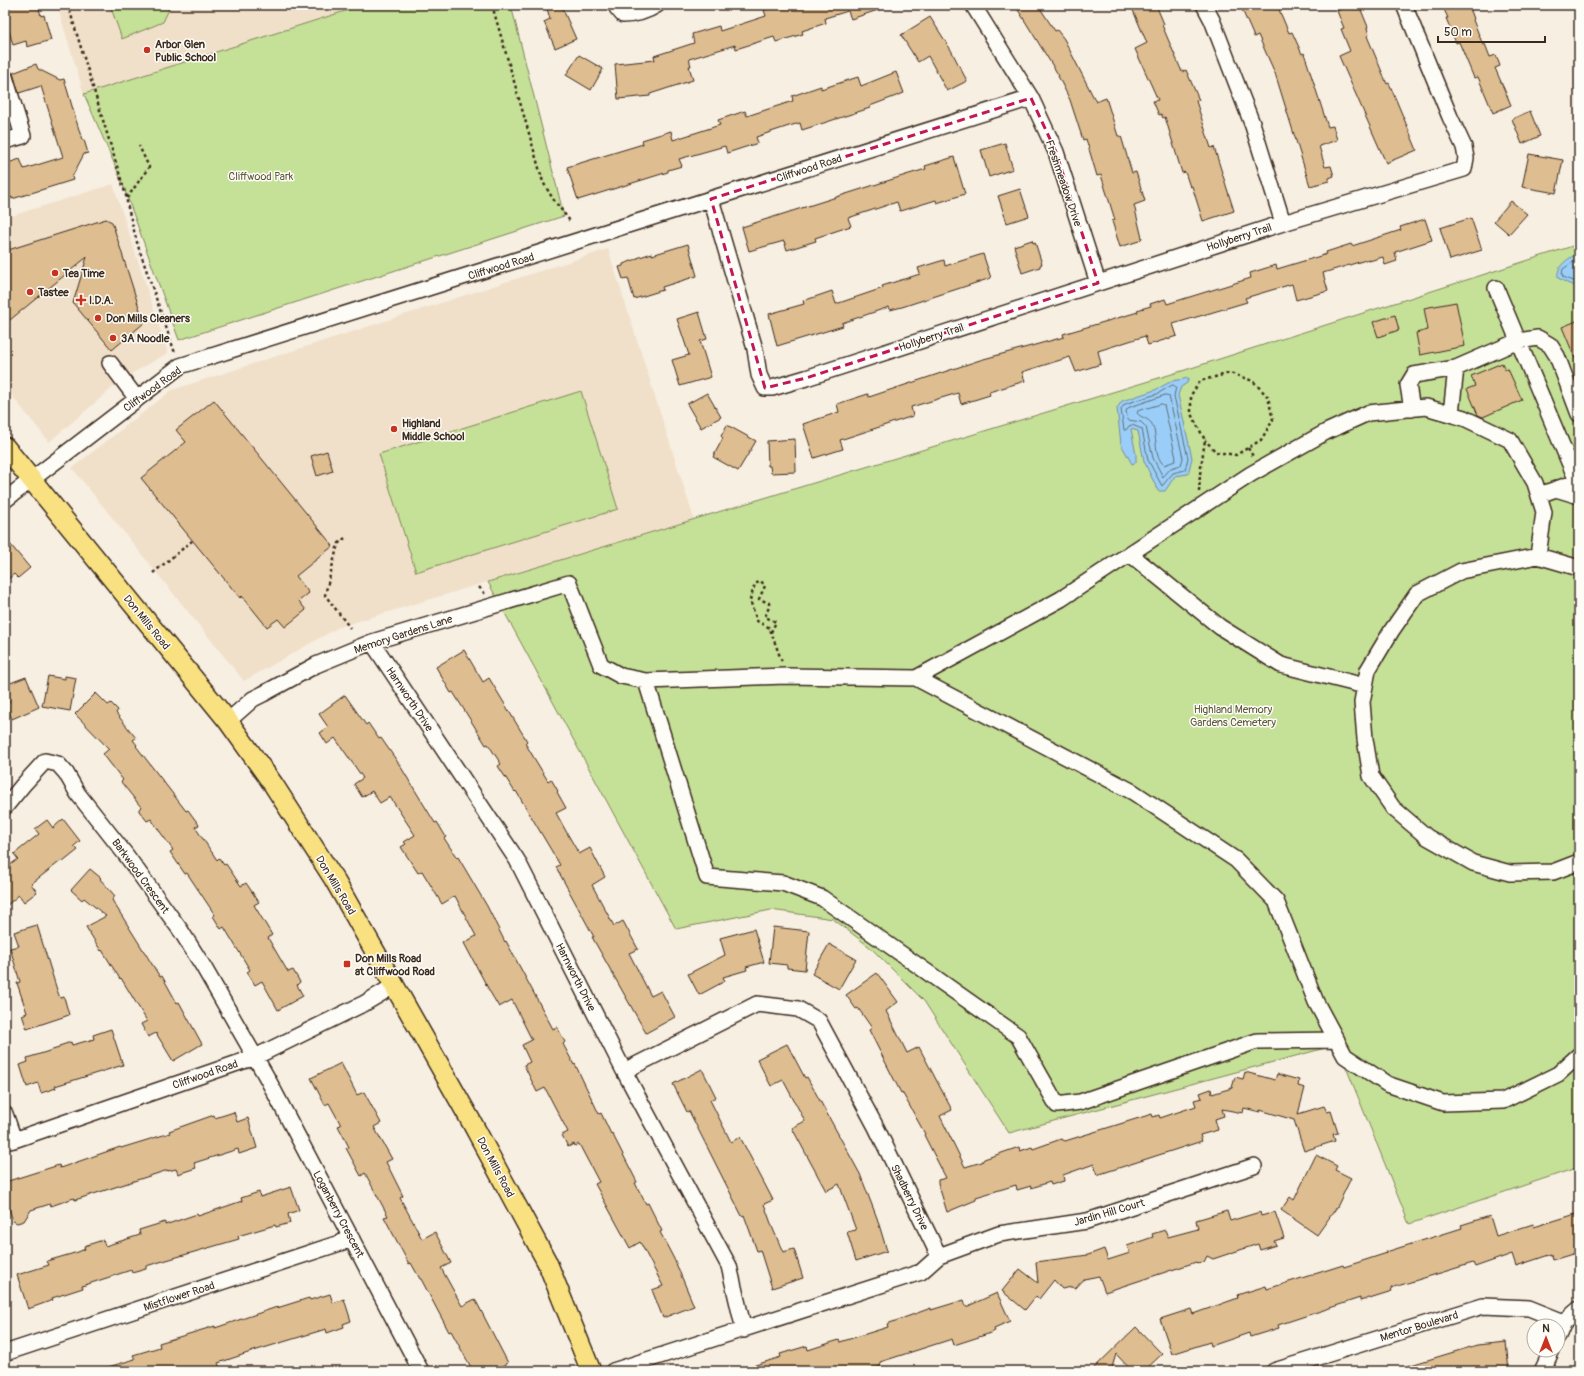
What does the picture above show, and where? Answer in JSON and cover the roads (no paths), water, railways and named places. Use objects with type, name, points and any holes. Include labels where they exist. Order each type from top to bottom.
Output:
[{"type":"main road","name":"Don Mills Road","points":[[5,447],[228,721],[273,784],[334,879],[471,1121],[547,1262],[590,1371]]},
{"type":"street","points":[[616,5],[623,15],[634,15],[647,11],[657,5]]},
{"type":"street","name":"Freshmeadow Drive","points":[[973,5],[1031,98],[1056,152],[1098,283]]},
{"type":"street","name":"Hollyberry Trail","points":[[1204,5],[1212,20],[1253,126],[1283,223]]},
{"type":"street","name":"Hollyberry Trail","points":[[711,200],[756,349],[759,375],[765,388],[772,388],[1283,223],[1464,169],[1466,158],[1464,147],[1450,117],[1404,5]]},
{"type":"street","points":[[5,77],[23,136],[5,141]]},
{"type":"street","name":"Cliffwood Road","points":[[5,500],[180,366],[1031,98]]},
{"type":"street","points":[[1496,288],[1578,481],[1539,495]]},
{"type":"street","points":[[1412,409],[1408,385],[1414,375],[1456,368],[1518,341],[1538,338],[1550,345],[1557,356],[1579,414]]},
{"type":"street","points":[[110,363],[137,399]]},
{"type":"street","points":[[1451,414],[1456,368]]},
{"type":"street","points":[[916,678],[1061,599],[1251,474],[1326,432],[1368,413],[1426,407],[1464,418],[1510,440],[1535,483],[1544,512],[1538,556]]},
{"type":"street","points":[[1556,489],[1579,496]]},
{"type":"street","points":[[1130,554],[1220,627],[1281,665],[1365,686]]},
{"type":"street","points":[[1579,568],[1538,556],[1461,571],[1417,594],[1392,630],[1368,670],[1362,702],[1365,739],[1371,776],[1393,808],[1427,838],[1473,863],[1510,873],[1553,872],[1579,862]]},
{"type":"street","name":"Memory Gardens Lane","points":[[228,721],[253,699],[316,665],[372,642],[569,583],[601,665],[621,676],[646,681]]},
{"type":"street","name":"Harnworth Drive","points":[[372,642],[517,860],[624,1071],[729,1266],[744,1330]]},
{"type":"street","points":[[1337,1040],[1257,1041],[1080,1102],[1057,1105],[1018,1036],[822,898],[783,883],[706,876],[646,681],[786,676],[916,678],[1133,792],[1236,860],[1276,901],[1316,1002],[1337,1040],[1345,1056],[1387,1084],[1443,1103],[1503,1101],[1558,1074],[1579,1055]]},
{"type":"street","name":"Barkwood Crescent","points":[[5,807],[45,761],[58,764],[66,773],[78,794],[126,855],[181,931],[204,966],[255,1057]]},
{"type":"street","name":"Cliffwood Road","points":[[9,1141],[255,1057],[365,1003],[395,985]]},
{"type":"street","name":"Shadberry Drive","points":[[624,1071],[757,1004],[798,1009],[819,1021],[876,1127],[939,1256]]},
{"type":"street","name":"Loganberry Crescent","points":[[255,1057],[421,1371]]},
{"type":"street","points":[[5,1114],[9,1141]]},
{"type":"street","name":"Jardin Hill Court","points":[[939,1256],[999,1234],[1087,1221],[1254,1166]]},
{"type":"street","name":"Mistflower Road","points":[[5,1353],[352,1239]]},
{"type":"street","points":[[613,1371],[921,1272],[939,1256]]},
{"type":"street","name":"Mentor Boulevard","points":[[1274,1371],[1483,1306],[1529,1308],[1554,1318]]},
{"type":"street","points":[[1566,1320],[1579,1309]]},
{"type":"street","points":[[1542,1371],[1548,1358]]},
{"type":"water","points":[[1579,253],[1579,287],[1558,278],[1558,273],[1564,262]]},
{"type":"water","points":[[1189,378],[1187,383],[1181,387],[1178,395],[1192,458],[1188,474],[1175,476],[1165,491],[1158,491],[1144,461],[1138,431],[1131,429],[1136,462],[1132,464],[1121,444],[1117,408],[1122,401],[1155,390],[1172,381]]},
{"type":"place","name":"Arbor Glen Public School","points":[[147,50]]},
{"type":"place","name":"Tea Time","points":[[55,273]]},
{"type":"place","name":"Tastee","points":[[30,292]]},
{"type":"place","name":"I.D.A.","points":[[81,300]]},
{"type":"place","name":"Don Mills Cleaners","points":[[98,318]]},
{"type":"place","name":"3A Noodle","points":[[113,338]]},
{"type":"place","name":"Highland Middle School","points":[[394,429]]},
{"type":"place","name":"Don Mills Road at Cliffwood Road","points":[[347,964]]},
{"type":"park label","name":"Cliffwood Park","points":[[261,176]]},
{"type":"park label","name":"Highland Memory Gardens Cemetery","points":[[1233,715]]}]
